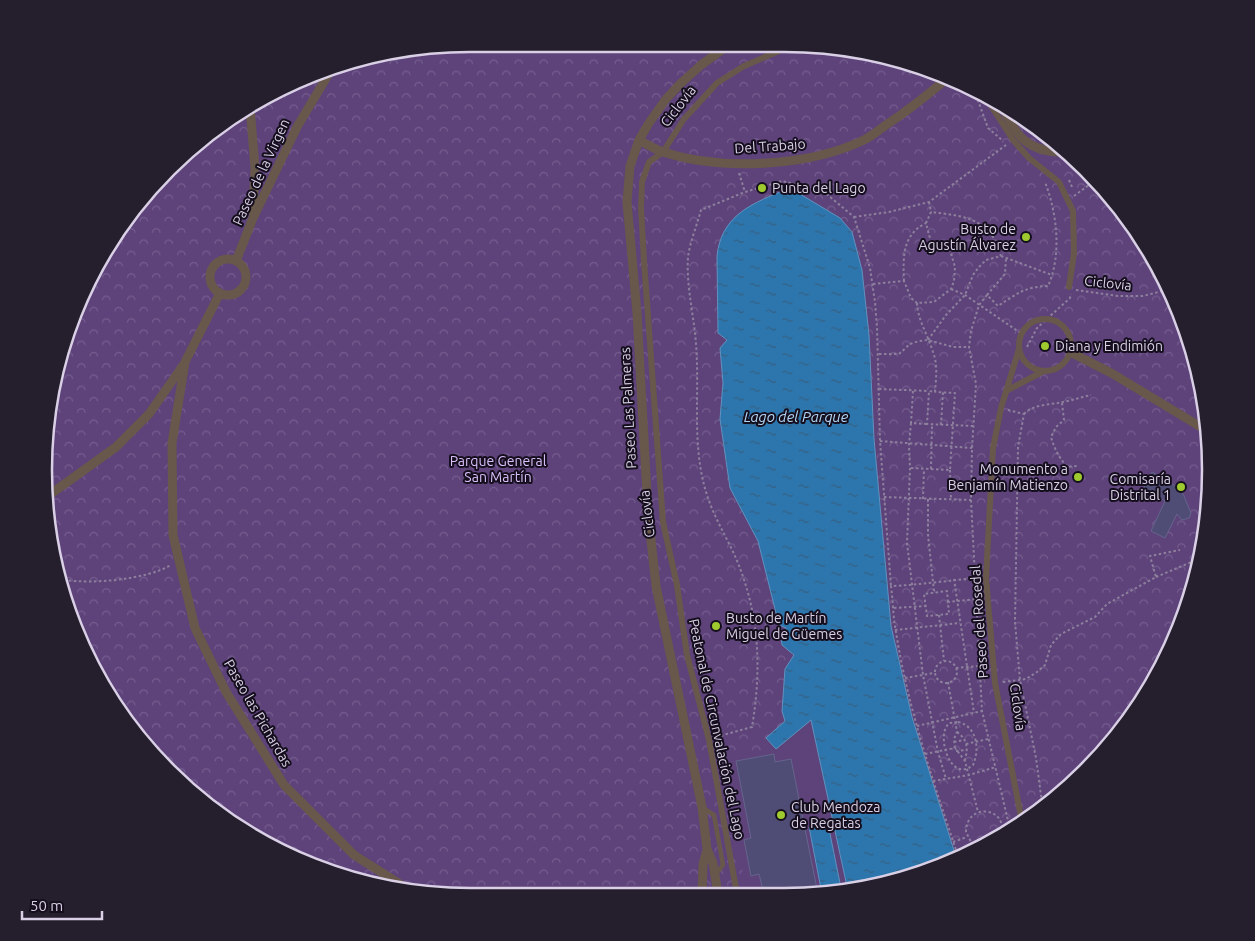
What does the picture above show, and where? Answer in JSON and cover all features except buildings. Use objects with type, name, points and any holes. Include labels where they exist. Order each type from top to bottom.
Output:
[{"type":"street","name":"Paseo Las Palmeras","points":[[707,850],[702,807],[656,586],[648,512],[637,312],[627,202],[630,166],[639,140],[666,99],[701,65],[719,52]]},
{"type":"street","name":"Peatonal de Circunvalación del Lago","points":[[736,888],[708,740],[686,655],[677,585],[663,522],[641,208],[642,182],[649,162],[663,152],[684,119],[717,83],[744,66],[776,52]]},
{"type":"street","name":"Paseo de la Virgen","points":[[236,261],[252,218],[297,127],[326,79]]},
{"type":"street","name":"Del Trabajo","points":[[639,140],[663,152],[690,159],[735,164],[782,162],[818,156],[865,140],[910,109],[941,83]]},
{"type":"street","points":[[993,108],[1014,140],[1030,158],[1059,182],[1068,199],[1073,211],[1074,253],[1069,287]]},
{"type":"street","points":[[251,115],[255,168],[252,218]]},
{"type":"street","points":[[1007,117],[1010,125],[1020,137],[1035,147],[1055,152]]},
{"type":"street","points":[[230,259],[236,261],[240,264],[245,274],[244,285],[236,293],[220,293],[212,284],[211,272],[218,262],[230,259]]},
{"type":"street","name":"Paseo las Pichardas","points":[[220,293],[185,362],[172,443],[173,535],[196,628],[226,692],[284,785],[354,855],[395,881]]},
{"type":"street","points":[[1006,391],[1044,371],[1060,366],[1070,352],[1070,339],[1065,329],[1057,322],[1046,320],[1033,322],[1026,327],[1022,334]]},
{"type":"street","name":"Paseo del Rosedal","points":[[1021,815],[996,683],[986,578],[993,448],[1001,408],[1022,334]]},
{"type":"street","points":[[1019,349],[1030,367],[1044,371]]},
{"type":"street","points":[[1070,352],[1113,374],[1200,427]]},
{"type":"street","points":[[53,492],[116,447],[149,414],[185,362]]},
{"type":"street","points":[[707,850],[717,888]]},
{"type":"street","points":[[702,888],[703,864],[707,850]]},
{"type":"lane","points":[[702,807],[714,815],[723,865],[715,875]]},
{"type":"path","points":[[854,216],[889,212],[928,202],[1006,144],[988,128],[978,101]]},
{"type":"path","points":[[735,164],[745,192]]},
{"type":"path","points":[[708,740],[752,727],[757,698],[758,642],[750,600],[741,570],[707,495],[702,473],[697,402],[696,345],[688,276],[688,255],[701,210],[745,192],[782,181],[823,191],[854,216],[870,268],[877,327],[880,441],[896,630],[917,726],[956,851]]},
{"type":"path","points":[[987,295],[998,306],[1032,287],[1048,286],[1053,276],[1057,236],[1053,203],[1045,182]]},
{"type":"path","points":[[1068,199],[1089,185]]},
{"type":"path","points":[[926,223],[932,246],[949,247],[955,267],[954,281],[951,289],[934,302],[917,303],[911,298],[904,281],[903,263],[909,236],[916,228],[926,223],[931,212],[928,202]]},
{"type":"path","points":[[931,212],[955,215],[976,221],[992,236],[1001,256]]},
{"type":"path","points":[[928,340],[946,315],[965,294],[979,267],[986,260],[1001,256],[1053,276]]},
{"type":"path","points":[[976,384],[969,347],[971,330],[979,305],[1005,274],[1006,258]]},
{"type":"path","points":[[872,284],[904,281]]},
{"type":"path","points":[[951,289],[965,294],[1022,334]]},
{"type":"path","name":"Ciclovía","points":[[1023,358],[1032,334],[1070,298],[1073,289],[1118,296],[1143,296],[1161,291]]},
{"type":"path","points":[[917,303],[917,310],[934,353],[936,371],[935,392]]},
{"type":"path","points":[[878,354],[899,354],[910,344],[928,340],[953,347],[969,347]]},
{"type":"path","points":[[878,389],[955,393],[950,470],[951,499]]},
{"type":"path","points":[[913,390],[909,444],[910,468],[906,543],[924,675],[938,752],[946,779]]},
{"type":"path","points":[[927,424],[929,391]]},
{"type":"path","points":[[941,426],[942,392]]},
{"type":"path","points":[[1042,800],[1036,758],[1020,680],[1015,613],[1018,447],[1024,414],[1027,411],[1091,394]]},
{"type":"path","points":[[1062,403],[1064,420],[1053,432],[1052,442],[1068,467],[1077,466]]},
{"type":"path","points":[[1001,408],[1024,414]]},
{"type":"path","points":[[911,423],[941,426],[973,426]]},
{"type":"path","points":[[931,469],[932,425]]},
{"type":"path","points":[[880,441],[972,448]]},
{"type":"path","points":[[910,468],[950,470]]},
{"type":"path","points":[[923,499],[924,468]]},
{"type":"path","points":[[884,497],[971,500]]},
{"type":"path","points":[[928,499],[928,535],[934,592]]},
{"type":"path","points":[[1156,577],[1150,556],[1180,550]]},
{"type":"path","points":[[67,580],[122,579],[145,575],[165,568],[179,560]]},
{"type":"path","points":[[996,683],[1026,678],[1045,665],[1051,644],[1061,634],[1095,617],[1107,604],[1156,577],[1192,562]]},
{"type":"path","points":[[891,586],[954,579],[986,578]]},
{"type":"path","points":[[954,579],[974,713]]},
{"type":"path","points":[[946,591],[948,602],[949,614],[926,616],[924,594],[946,591]]},
{"type":"path","points":[[948,602],[977,599]]},
{"type":"path","points":[[894,608],[925,606]]},
{"type":"path","points":[[939,615],[944,661]]},
{"type":"path","points":[[896,630],[960,624]]},
{"type":"path","points":[[956,668],[954,679],[948,682],[941,681],[935,673],[936,666],[944,661],[951,663],[956,668],[978,666]]},
{"type":"path","points":[[905,678],[935,673]]},
{"type":"path","points":[[948,682],[956,732],[955,748],[967,769],[978,812]]},
{"type":"path","points":[[917,726],[982,711]]},
{"type":"path","points":[[954,722],[964,724],[974,734],[978,750],[973,766],[967,769],[957,768],[950,762],[946,750],[944,732],[949,723],[954,722]]},
{"type":"path","points":[[956,732],[965,740],[967,750],[964,762]]},
{"type":"path","points":[[966,744],[988,739]]},
{"type":"path","points":[[954,742],[965,740]]},
{"type":"path","points":[[925,754],[955,748]]},
{"type":"path","points":[[956,751],[967,750]]},
{"type":"path","points":[[933,780],[969,775],[996,767]]},
{"type":"path","points":[[972,844],[967,837],[966,826],[968,820],[978,812],[995,814],[1002,827]]},
{"type":"path","points":[[953,842],[967,837]]},
{"type":"green space","name":"Parque General San Martín","points":[[784,52],[812,53],[866,61],[893,67],[944,84],[994,109],[1017,123],[1060,156],[1099,195],[1132,238],[1146,262],[1171,311],[1180,336],[1188,362],[1199,416],[1202,443],[1202,498],[1199,525],[1188,579],[1171,630],[1159,655],[1132,703],[1116,725],[1099,746],[1060,785],[1017,818],[994,832],[944,857],[893,874],[839,885],[812,888],[443,888],[416,885],[362,874],[311,857],[286,845],[238,818],[216,802],[195,785],[156,746],[123,703],[84,630],[67,579],[56,525],[52,470],[56,416],[67,362],[84,311],[109,261],[123,238],[156,195],[195,156],[238,123],[286,96],[336,75],[389,61],[443,53]]},
{"type":"green space","name":"Club Mendoza de Regatas","points":[[811,719],[846,884],[812,888],[747,888],[717,759],[776,749]]},
{"type":"water","name":"Lago del Parque","points":[[780,192],[800,194],[840,218],[852,232],[862,270],[869,335],[874,439],[891,626],[912,717],[954,852],[893,874],[846,884],[811,720],[776,749],[766,738],[785,721],[782,711],[785,669],[794,655],[782,645],[781,638],[786,634],[786,628],[779,625],[758,541],[730,488],[720,419],[723,383],[720,348],[727,340],[718,333],[717,256],[724,232],[730,222],[757,202]]},
{"type":"water","points":[[828,824],[840,885],[821,887],[809,827]]},
{"type":"place","name":"Punta del Lago","points":[[762,188]]},
{"type":"place","name":"Busto de Agustín Álvarez","points":[[1026,237]]},
{"type":"place","name":"Diana y Endimión","points":[[1045,346]]},
{"type":"place","name":"Monumento a Benjamín Matienzo","points":[[1078,477]]},
{"type":"place","name":"Comisaría Distrital 1","points":[[1181,487]]},
{"type":"place","name":"Busto de Martín Miguel de Güemes","points":[[716,626]]},
{"type":"place","name":"Club Mendoza de Regatas","points":[[781,815]]}]
